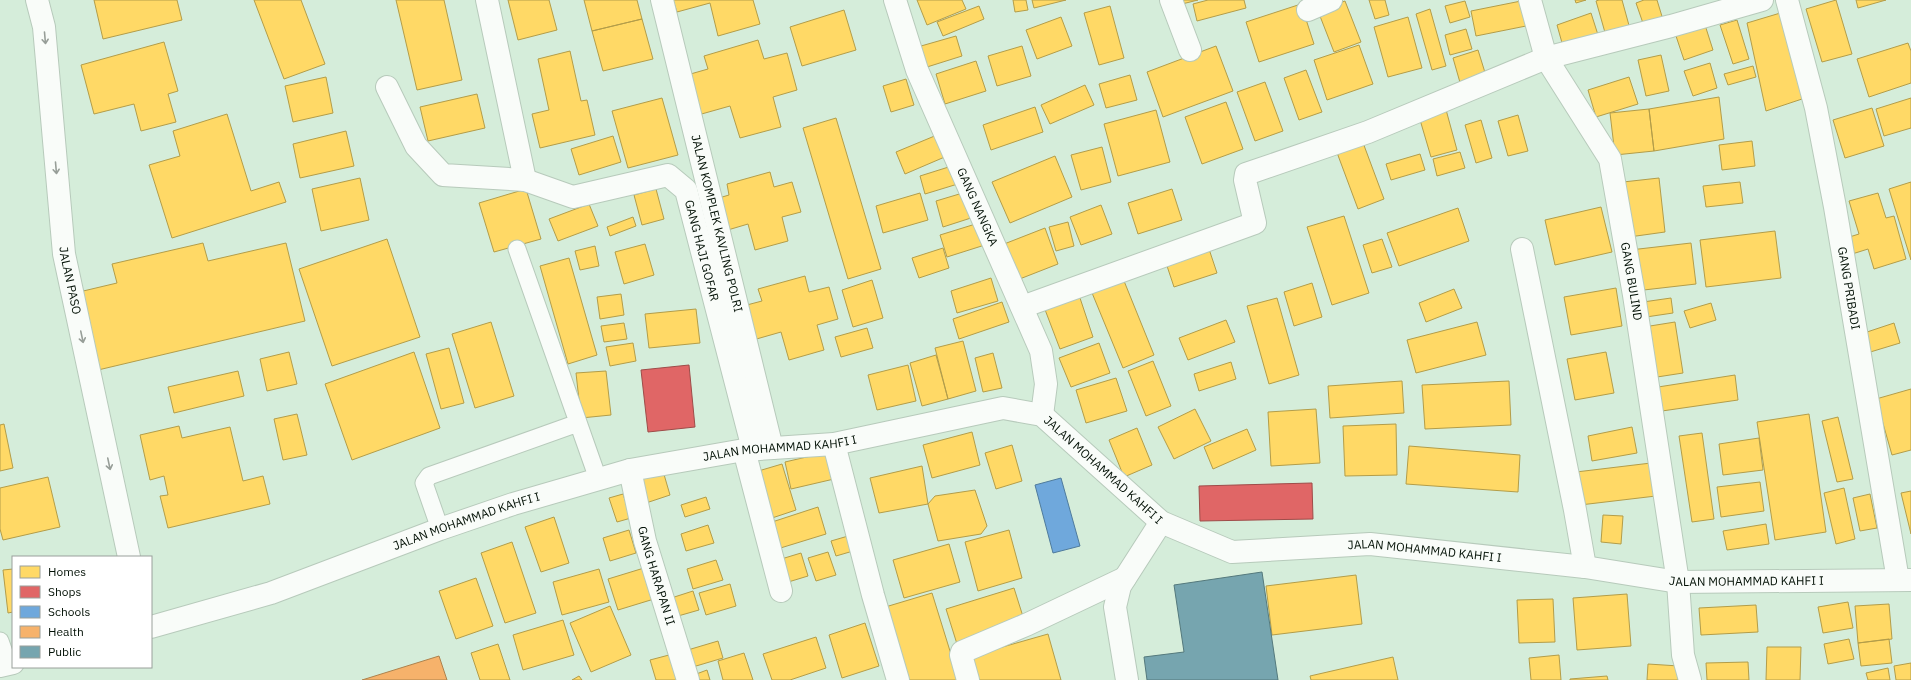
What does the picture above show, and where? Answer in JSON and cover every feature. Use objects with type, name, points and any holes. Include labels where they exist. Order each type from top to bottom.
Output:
[{"type":"street","name":"JALAN PASO","points":[[37,0],[44,27],[64,254],[129,556]]},
{"type":"street","points":[[487,0],[525,180]]},
{"type":"street","name":"JALAN KOMPLEK KAVLING POLRI","points":[[662,0],[756,449]]},
{"type":"street","name":"GANG NANGKA","points":[[895,0],[917,70],[1041,351],[1046,384],[1042,415]]},
{"type":"street","points":[[1171,0],[1190,50]]},
{"type":"street","points":[[1308,10],[1331,0]]},
{"type":"street","name":"GANG BULIND","points":[[1530,0],[1546,58],[1610,159],[1634,295],[1678,582],[1683,655],[1690,680]]},
{"type":"street","points":[[1022,307],[1254,224],[1256,220],[1246,180],[1246,174],[1368,132],[1546,58],[1671,26],[1762,0]]},
{"type":"street","name":"GANG PRIBADI","points":[[1787,0],[1816,108],[1904,580]]},
{"type":"street","name":"GANG HAJI GOFAR","points":[[387,87],[416,146],[443,175],[525,180],[573,197],[668,175],[686,190],[756,449]]},
{"type":"street","points":[[1522,249],[1574,502],[1585,567]]},
{"type":"street","name":"JALAN MOHAMMAD KAHFI I","points":[[152,627],[272,593],[440,529],[513,504],[630,470],[756,449],[834,444],[1003,408],[1042,415],[1161,522],[1232,552],[1370,544],[1585,567],[1678,582],[1904,580]]},
{"type":"street","points":[[834,444],[873,595],[898,680]]},
{"type":"street","points":[[756,449],[781,591]]},
{"type":"street","name":"GANG HARAPAN II","points":[[630,470],[645,541],[688,680]]},
{"type":"street","points":[[1127,680],[1115,607],[1120,586],[1161,522]]},
{"type":"street","points":[[968,680],[961,655],[962,652],[1028,624],[1125,578]]},
{"type":"lane","points":[[517,250],[598,479]]},
{"type":"lane","points":[[440,529],[424,483],[429,476],[578,423]]},
{"type":"lane","points":[[0,641],[7,664]]},
{"type":"building: Homes","points":[[94,0],[177,0],[182,20],[103,39]]},
{"type":"building: Homes","points":[[254,0],[301,0],[325,64],[284,79]]},
{"type":"building: Homes","points":[[396,0],[444,0],[462,80],[417,90]]},
{"type":"building: Homes","points":[[508,0],[549,0],[557,30],[518,40]]},
{"type":"building: Homes","points":[[584,0],[637,0],[642,19],[592,31]]},
{"type":"building: Homes","points":[[673,0],[753,0],[760,24],[718,36],[710,3],[677,12]]},
{"type":"building: Homes","points":[[917,0],[962,0],[966,9],[927,25]]},
{"type":"building: Homes","points":[[1013,0],[1026,0],[1028,10],[1015,12]]},
{"type":"building: Homes","points":[[1032,0],[1066,0],[1034,8]]},
{"type":"building: Homes","points":[[1181,0],[1198,0],[1182,4]]},
{"type":"building: Homes","points":[[1208,0],[1244,0],[1246,8],[1197,21],[1193,4]]},
{"type":"building: Homes","points":[[1369,0],[1385,0],[1389,15],[1375,19]]},
{"type":"building: Homes","points":[[1575,0],[1586,0],[1576,3]]},
{"type":"building: Homes","points":[[1622,0],[1630,29],[1606,36],[1596,1]]},
{"type":"building: Homes","points":[[1644,0],[1657,0],[1664,23],[1645,29],[1636,3]]},
{"type":"building: Homes","points":[[1836,0],[1852,54],[1822,62],[1806,9]]},
{"type":"building: Homes","points":[[1856,0],[1886,0],[1858,8]]},
{"type":"building: Homes","points":[[1345,1],[1361,42],[1334,52],[1318,11]]},
{"type":"building: Homes","points":[[1465,1],[1470,17],[1450,23],[1445,6]]},
{"type":"building: Homes","points":[[1521,1],[1526,26],[1476,36],[1471,11]]},
{"type":"building: Homes","points":[[1301,4],[1314,44],[1259,62],[1246,22]]},
{"type":"building: Homes","points":[[979,6],[984,19],[943,36],[937,22]]},
{"type":"building: Homes","points":[[1110,6],[1124,58],[1099,65],[1084,13]]},
{"type":"building: Homes","points":[[1430,9],[1446,66],[1432,70],[1416,14]]},
{"type":"building: Homes","points":[[844,10],[856,50],[802,66],[790,27]]},
{"type":"building: Homes","points":[[1787,11],[1811,96],[1766,111],[1747,23]]},
{"type":"building: Homes","points":[[1591,13],[1599,38],[1564,50],[1557,25]]},
{"type":"building: Homes","points":[[1061,17],[1072,46],[1037,59],[1026,30]]},
{"type":"building: Homes","points":[[1408,17],[1422,68],[1388,77],[1374,27]]},
{"type":"building: Homes","points":[[642,19],[653,59],[603,71],[592,31]]},
{"type":"building: Homes","points":[[1737,20],[1749,59],[1733,64],[1720,25]]},
{"type":"building: Homes","points":[[1705,25],[1713,50],[1684,60],[1674,30]]},
{"type":"building: Homes","points":[[1466,29],[1472,49],[1450,55],[1445,35]]},
{"type":"building: Homes","points":[[956,36],[962,56],[927,67],[921,46]]},
{"type":"building: Homes","points":[[758,40],[764,59],[787,53],[797,90],[773,97],[781,127],[740,138],[730,106],[698,115],[687,75],[708,69],[704,56]]},
{"type":"building: Homes","points":[[164,42],[178,91],[168,94],[176,122],[141,131],[134,104],[94,114],[81,65]]},
{"type":"building: Homes","points":[[1908,43],[1911,51],[1911,83],[1869,97],[1857,59]]},
{"type":"building: Homes","points":[[1359,45],[1373,84],[1327,100],[1314,60]]},
{"type":"building: Homes","points":[[1022,46],[1031,76],[997,86],[988,56]]},
{"type":"building: Homes","points":[[1216,46],[1233,91],[1163,117],[1147,72]]},
{"type":"building: Homes","points":[[1478,50],[1487,79],[1461,86],[1453,58]]},
{"type":"building: Homes","points":[[570,51],[581,101],[587,100],[595,135],[540,148],[532,114],[549,110],[538,59]]},
{"type":"building: Homes","points":[[1661,55],[1669,91],[1646,96],[1638,60]]},
{"type":"building: Homes","points":[[976,61],[986,91],[945,104],[936,74]]},
{"type":"building: Homes","points":[[1710,63],[1717,88],[1693,96],[1684,71]]},
{"type":"building: Homes","points":[[1753,66],[1756,77],[1728,85],[1724,74]]},
{"type":"building: Homes","points":[[1306,70],[1322,112],[1299,120],[1284,78]]},
{"type":"building: Homes","points":[[1130,75],[1137,100],[1106,108],[1099,84]]},
{"type":"building: Homes","points":[[326,77],[333,113],[293,122],[285,86]]},
{"type":"building: Homes","points":[[1629,77],[1638,104],[1596,117],[1588,90]]},
{"type":"building: Homes","points":[[906,79],[914,105],[891,112],[883,86]]},
{"type":"building: Homes","points":[[1265,82],[1283,131],[1255,141],[1237,92]]},
{"type":"building: Homes","points":[[1085,85],[1094,105],[1050,124],[1041,105]]},
{"type":"building: Homes","points":[[477,94],[485,128],[428,141],[420,107]]},
{"type":"building: Homes","points":[[1719,97],[1724,139],[1654,151],[1649,109]]},
{"type":"building: Homes","points":[[662,98],[678,155],[628,168],[612,111]]},
{"type":"building: Homes","points":[[1911,98],[1911,128],[1884,136],[1876,109]]},
{"type":"building: Homes","points":[[1226,102],[1243,149],[1202,164],[1185,117]]},
{"type":"building: Homes","points":[[1445,106],[1457,150],[1431,157],[1418,113]]},
{"type":"building: Homes","points":[[1035,107],[1043,132],[991,150],[983,125]]},
{"type":"building: Homes","points":[[1872,108],[1884,146],[1845,158],[1833,120]]},
{"type":"building: Homes","points":[[1649,109],[1654,151],[1615,155],[1610,113]]},
{"type":"building: Homes","points":[[1156,110],[1170,162],[1118,176],[1104,124]]},
{"type":"building: Homes","points":[[227,114],[251,191],[279,182],[286,202],[172,238],[149,165],[180,156],[173,131]]},
{"type":"building: Homes","points":[[1518,115],[1528,151],[1508,156],[1498,121]]},
{"type":"building: Homes","points":[[836,118],[881,269],[848,279],[803,128]]},
{"type":"building: Homes","points":[[1481,120],[1492,158],[1476,163],[1465,125]]},
{"type":"building: Homes","points":[[346,131],[354,166],[300,178],[293,144]]},
{"type":"building: Homes","points":[[937,135],[947,156],[905,174],[896,152]]},
{"type":"building: Homes","points":[[613,136],[621,162],[579,175],[571,149]]},
{"type":"building: Homes","points":[[1362,140],[1384,199],[1358,209],[1336,150]]},
{"type":"building: Homes","points":[[1752,141],[1755,166],[1722,170],[1719,145]]},
{"type":"building: Homes","points":[[1102,147],[1111,182],[1081,190],[1071,155]]},
{"type":"building: Homes","points":[[1460,152],[1465,168],[1437,176],[1433,159]]},
{"type":"building: Homes","points":[[1420,154],[1425,170],[1391,180],[1386,164]]},
{"type":"building: Homes","points":[[1055,156],[1072,197],[1010,223],[992,182]]},
{"type":"building: Homes","points":[[955,165],[961,183],[925,194],[920,176]]},
{"type":"building: Homes","points":[[770,172],[774,187],[792,182],[801,212],[782,217],[788,241],[755,250],[748,224],[721,232],[712,200],[729,195],[727,184]]},
{"type":"building: Homes","points":[[360,178],[369,220],[321,231],[312,189]]},
{"type":"building: Homes","points":[[1659,178],[1665,232],[1629,237],[1623,182]]},
{"type":"building: Homes","points":[[1740,182],[1743,203],[1706,207],[1703,186]]},
{"type":"building: Homes","points":[[1911,182],[1911,260],[1889,189]]},
{"type":"building: Homes","points":[[526,189],[541,239],[494,252],[479,203]]},
{"type":"building: Homes","points":[[656,189],[664,219],[642,225],[634,195]]},
{"type":"building: Homes","points":[[1172,189],[1182,220],[1138,234],[1128,203]]},
{"type":"building: Homes","points":[[966,192],[974,217],[943,227],[936,201]]},
{"type":"building: Homes","points":[[920,193],[928,220],[883,233],[876,206]]},
{"type":"building: Homes","points":[[1878,193],[1886,218],[1894,216],[1906,259],[1874,269],[1868,249],[1849,255],[1843,239],[1859,234],[1849,201]]},
{"type":"building: Homes","points":[[589,204],[598,226],[558,241],[549,219]]},
{"type":"building: Homes","points":[[1101,205],[1112,234],[1081,245],[1070,217]]},
{"type":"building: Homes","points":[[1601,207],[1612,252],[1555,265],[1545,220]]},
{"type":"building: Homes","points":[[1458,208],[1469,241],[1399,266],[1387,233]]},
{"type":"building: Homes","points":[[1344,216],[1369,293],[1332,305],[1307,227]]},
{"type":"building: Homes","points":[[633,217],[636,226],[610,236],[607,227]]},
{"type":"building: Homes","points":[[982,222],[988,244],[947,257],[940,235]]},
{"type":"building: Homes","points":[[1068,222],[1074,246],[1056,251],[1049,227]]},
{"type":"building: Homes","points":[[1045,228],[1058,264],[1012,282],[999,246]]},
{"type":"building: Homes","points":[[1775,231],[1781,278],[1706,287],[1700,240]]},
{"type":"building: Homes","points":[[387,239],[420,337],[332,366],[299,269]]},
{"type":"building: Homes","points":[[1382,239],[1392,267],[1372,273],[1363,245]]},
{"type":"building: Homes","points":[[203,243],[208,261],[286,243],[305,321],[98,370],[79,292],[117,283],[112,264]]},
{"type":"building: Homes","points":[[1691,243],[1696,284],[1635,291],[1630,250]]},
{"type":"building: Homes","points":[[645,244],[654,275],[624,284],[615,252]]},
{"type":"building: Homes","points":[[595,246],[599,266],[580,270],[575,251]]},
{"type":"building: Homes","points":[[1208,246],[1217,273],[1174,287],[1165,260]]},
{"type":"building: Homes","points":[[943,248],[949,268],[919,278],[912,258]]},
{"type":"building: Homes","points":[[569,258],[597,355],[568,364],[540,266]]},
{"type":"building: Homes","points":[[805,276],[809,292],[829,287],[838,319],[817,325],[824,350],[789,360],[781,332],[753,340],[743,306],[762,301],[758,289]]},
{"type":"building: Homes","points":[[1122,276],[1154,355],[1123,368],[1090,288]]},
{"type":"building: Homes","points":[[991,278],[998,301],[957,313],[951,291]]},
{"type":"building: Homes","points":[[872,280],[883,318],[853,327],[842,290]]},
{"type":"building: Homes","points":[[1312,283],[1322,317],[1294,326],[1284,292]]},
{"type":"building: Homes","points":[[1616,288],[1622,326],[1571,335],[1564,297]]},
{"type":"building: Homes","points":[[1454,289],[1462,308],[1426,322],[1419,303]]},
{"type":"building: Homes","points":[[621,294],[624,315],[600,319],[597,297]]},
{"type":"building: Homes","points":[[1079,295],[1093,337],[1060,349],[1044,307]]},
{"type":"building: Homes","points":[[1277,298],[1299,375],[1269,384],[1247,306]]},
{"type":"building: Homes","points":[[1671,298],[1673,313],[1646,317],[1643,302]]},
{"type":"building: Homes","points":[[1002,302],[1009,322],[959,339],[953,319]]},
{"type":"building: Homes","points":[[1711,303],[1716,320],[1690,328],[1684,311]]},
{"type":"building: Homes","points":[[696,309],[700,343],[649,348],[645,314]]},
{"type":"building: Homes","points":[[1226,320],[1235,342],[1188,360],[1179,338]]},
{"type":"building: Homes","points":[[491,322],[514,396],[475,408],[452,334]]},
{"type":"building: Homes","points":[[1477,322],[1486,355],[1416,373],[1407,340]]},
{"type":"building: Homes","points":[[1675,322],[1683,373],[1657,377],[1650,326]]},
{"type":"building: Homes","points":[[624,323],[627,339],[604,342],[601,326]]},
{"type":"building: Homes","points":[[1894,323],[1900,343],[1867,353],[1861,334]]},
{"type":"building: Homes","points":[[867,328],[873,348],[841,357],[835,337]]},
{"type":"building: Homes","points":[[963,341],[976,391],[948,399],[935,348]]},
{"type":"building: Homes","points":[[633,343],[636,361],[610,366],[606,347]]},
{"type":"building: Homes","points":[[1099,343],[1110,373],[1071,387],[1059,358]]},
{"type":"building: Homes","points":[[449,348],[464,403],[441,409],[426,354]]},
{"type":"building: Homes","points":[[289,352],[297,384],[267,391],[260,359]]},
{"type":"building: Homes","points":[[414,352],[440,428],[352,460],[325,384]]},
{"type":"building: Homes","points":[[1606,352],[1614,393],[1575,400],[1567,359]]},
{"type":"building: Homes","points":[[993,353],[1002,388],[983,392],[975,358]]},
{"type":"building: Homes","points":[[936,355],[948,399],[922,406],[910,363]]},
{"type":"building: Homes","points":[[1153,361],[1171,406],[1146,416],[1128,371]]},
{"type":"building: Homes","points":[[1231,362],[1236,379],[1199,391],[1194,374]]},
{"type":"building: Homes","points":[[908,365],[916,401],[877,410],[868,375]]},
{"type":"building: Homes","points":[[238,371],[244,396],[174,413],[168,387]]},
{"type":"building: Homes","points":[[606,371],[611,415],[581,418],[576,373]]},
{"type":"building: Homes","points":[[1735,375],[1738,400],[1662,411],[1658,387]]},
{"type":"building: Homes","points":[[1116,378],[1127,411],[1086,423],[1076,390]]},
{"type":"building: Homes","points":[[1402,381],[1404,413],[1330,418],[1328,386]]},
{"type":"building: Homes","points":[[1509,381],[1511,425],[1425,429],[1422,385]]},
{"type":"building: Homes","points":[[1911,389],[1911,450],[1892,455],[1876,399]]},
{"type":"building: Homes","points":[[1195,409],[1211,441],[1174,459],[1158,427]]},
{"type":"building: Homes","points":[[1316,409],[1320,463],[1271,466],[1268,412]]},
{"type":"building: Homes","points":[[297,414],[307,455],[283,460],[274,419]]},
{"type":"building: Homes","points":[[1809,414],[1826,532],[1775,540],[1757,422]]},
{"type":"building: Homes","points":[[1838,417],[1853,479],[1837,482],[1822,421]]},
{"type":"building: Homes","points":[[4,424],[13,468],[0,471],[0,425]]},
{"type":"building: Homes","points":[[1396,424],[1397,475],[1345,476],[1343,426]]},
{"type":"building: Homes","points":[[179,426],[182,438],[230,427],[243,481],[263,476],[270,504],[168,528],[160,496],[168,495],[164,476],[150,480],[140,435]]},
{"type":"building: Homes","points":[[1632,427],[1637,453],[1592,461],[1588,436]]},
{"type":"building: Homes","points":[[1137,428],[1152,465],[1124,477],[1109,440]]},
{"type":"building: Homes","points":[[1247,429],[1256,450],[1213,469],[1204,447]]},
{"type":"building: Homes","points":[[972,432],[980,465],[932,478],[923,445]]},
{"type":"building: Homes","points":[[1702,433],[1714,519],[1692,522],[1679,436]]},
{"type":"building: Homes","points":[[1759,438],[1763,470],[1723,475],[1719,444]]},
{"type":"building: Homes","points":[[1012,445],[1022,481],[996,489],[985,453]]},
{"type":"building: Homes","points":[[1409,446],[1520,455],[1518,492],[1406,484]]},
{"type":"building: Homes","points":[[828,452],[834,479],[791,489],[785,462]]},
{"type":"building: Homes","points":[[1651,463],[1656,496],[1580,505],[1576,472]]},
{"type":"building: Homes","points":[[782,464],[796,510],[769,519],[755,472]]},
{"type":"building: Homes","points":[[922,466],[928,504],[879,513],[870,478]]},
{"type":"building: Homes","points":[[663,471],[670,495],[640,505],[632,481]]},
{"type":"building: Homes","points":[[48,477],[60,527],[3,540],[0,529],[0,488]]},
{"type":"building: Homes","points":[[1760,482],[1764,511],[1721,517],[1717,487]]},
{"type":"building: Homes","points":[[1844,488],[1855,539],[1836,544],[1824,493]]},
{"type":"building: Homes","points":[[975,490],[987,526],[981,534],[938,541],[928,504],[935,496]]},
{"type":"building: Homes","points":[[1911,491],[1911,534],[1901,493]]},
{"type":"building: Homes","points":[[623,494],[631,518],[617,522],[609,498]]},
{"type":"building: Homes","points":[[1870,494],[1877,528],[1860,531],[1853,498]]},
{"type":"building: Homes","points":[[706,497],[710,509],[685,517],[681,505]]},
{"type":"building: Homes","points":[[818,507],[826,534],[774,550],[766,524]]},
{"type":"building: Homes","points":[[1603,515],[1623,516],[1621,544],[1601,542]]},
{"type":"building: Homes","points":[[554,517],[569,563],[541,572],[525,527]]},
{"type":"building: Homes","points":[[1766,524],[1769,544],[1727,550],[1723,531]]},
{"type":"building: Homes","points":[[708,525],[714,543],[686,551],[681,534]]},
{"type":"building: Homes","points":[[629,530],[636,553],[610,561],[603,538]]},
{"type":"building: Homes","points":[[1009,530],[1022,578],[978,591],[965,542]]},
{"type":"building: Homes","points":[[855,534],[860,549],[836,556],[831,541]]},
{"type":"building: Homes","points":[[512,542],[536,613],[505,623],[481,553]]},
{"type":"building: Homes","points":[[949,544],[960,582],[904,598],[893,560]]},
{"type":"building: Homes","points":[[828,552],[836,575],[816,581],[808,558]]},
{"type":"building: Homes","points":[[801,553],[808,576],[785,583],[778,560]]},
{"type":"building: Homes","points":[[716,560],[723,580],[693,589],[687,569]]},
{"type":"building: Homes","points":[[644,568],[654,599],[618,610],[608,579]]},
{"type":"building: Homes","points":[[12,569],[12,612],[8,613],[3,570]]},
{"type":"building: Homes","points":[[599,569],[609,602],[562,615],[553,582]]},
{"type":"building: Homes","points":[[1356,575],[1362,624],[1272,635],[1266,586]]},
{"type":"building: Homes","points":[[476,578],[493,626],[456,639],[439,591]]},
{"type":"building: Homes","points":[[730,584],[736,606],[706,615],[699,593]]},
{"type":"building: Homes","points":[[1014,588],[1025,623],[957,644],[946,609]]},
{"type":"building: Homes","points":[[693,591],[699,610],[671,618],[665,600]]},
{"type":"building: Homes","points":[[932,593],[959,680],[903,680],[882,608]]},
{"type":"building: Homes","points":[[1627,594],[1631,646],[1577,650],[1573,598]]},
{"type":"building: Homes","points":[[1553,599],[1555,642],[1519,643],[1517,600]]},
{"type":"building: Homes","points":[[1848,602],[1853,628],[1823,633],[1818,607]]},
{"type":"building: Homes","points":[[1889,604],[1892,639],[1858,643],[1855,606]]},
{"type":"building: Homes","points":[[1756,605],[1758,632],[1701,635],[1699,608]]},
{"type":"building: Homes","points":[[610,606],[631,655],[591,672],[570,623]]},
{"type":"building: Homes","points":[[563,620],[574,655],[523,670],[513,635]]},
{"type":"building: Homes","points":[[865,623],[879,666],[842,678],[829,635]]},
{"type":"building: Homes","points":[[1048,634],[1061,680],[970,680],[964,658]]},
{"type":"building: Homes","points":[[816,637],[826,668],[790,680],[772,680],[763,654]]},
{"type":"building: Homes","points":[[1849,639],[1854,659],[1828,664],[1824,644]]},
{"type":"building: Homes","points":[[1889,639],[1892,663],[1861,666],[1858,643]]},
{"type":"building: Homes","points":[[718,641],[723,658],[686,669],[681,652]]},
{"type":"building: Homes","points":[[498,644],[510,680],[480,680],[471,653]]},
{"type":"building: Homes","points":[[1767,647],[1801,647],[1800,680],[1766,680]]},
{"type":"building: Homes","points":[[744,653],[753,680],[723,680],[718,661]]},
{"type":"building: Homes","points":[[669,655],[677,680],[656,680],[650,660]]},
{"type":"building: Homes","points":[[1559,655],[1561,680],[1531,680],[1529,658]]},
{"type":"building: Homes","points":[[1393,657],[1398,680],[1311,680],[1310,676]]},
{"type":"building: Homes","points":[[1748,662],[1749,680],[1707,680],[1706,663]]},
{"type":"building: Homes","points":[[1911,663],[1911,680],[1896,680],[1894,666]]},
{"type":"building: Homes","points":[[1648,664],[1679,666],[1678,680],[1647,680]]},
{"type":"building: Homes","points":[[1888,668],[1890,680],[1868,680],[1866,673]]},
{"type":"building: Homes","points":[[707,670],[710,680],[693,680],[691,676]]},
{"type":"building: Homes","points":[[579,676],[582,680],[572,680]]},
{"type":"building: Homes","points":[[1607,676],[1608,680],[1570,680],[1570,679]]},
{"type":"building: Shops","points":[[689,365],[695,427],[648,432],[641,370]]},
{"type":"building: Shops","points":[[1312,483],[1313,519],[1200,521],[1199,486]]},
{"type":"building: Schools","points":[[1061,478],[1080,546],[1053,553],[1035,485]]},
{"type":"building: Health","points":[[439,656],[447,680],[362,680]]},
{"type":"building: Public","points":[[1262,572],[1278,680],[1147,680],[1144,657],[1184,652],[1174,585]]}]
